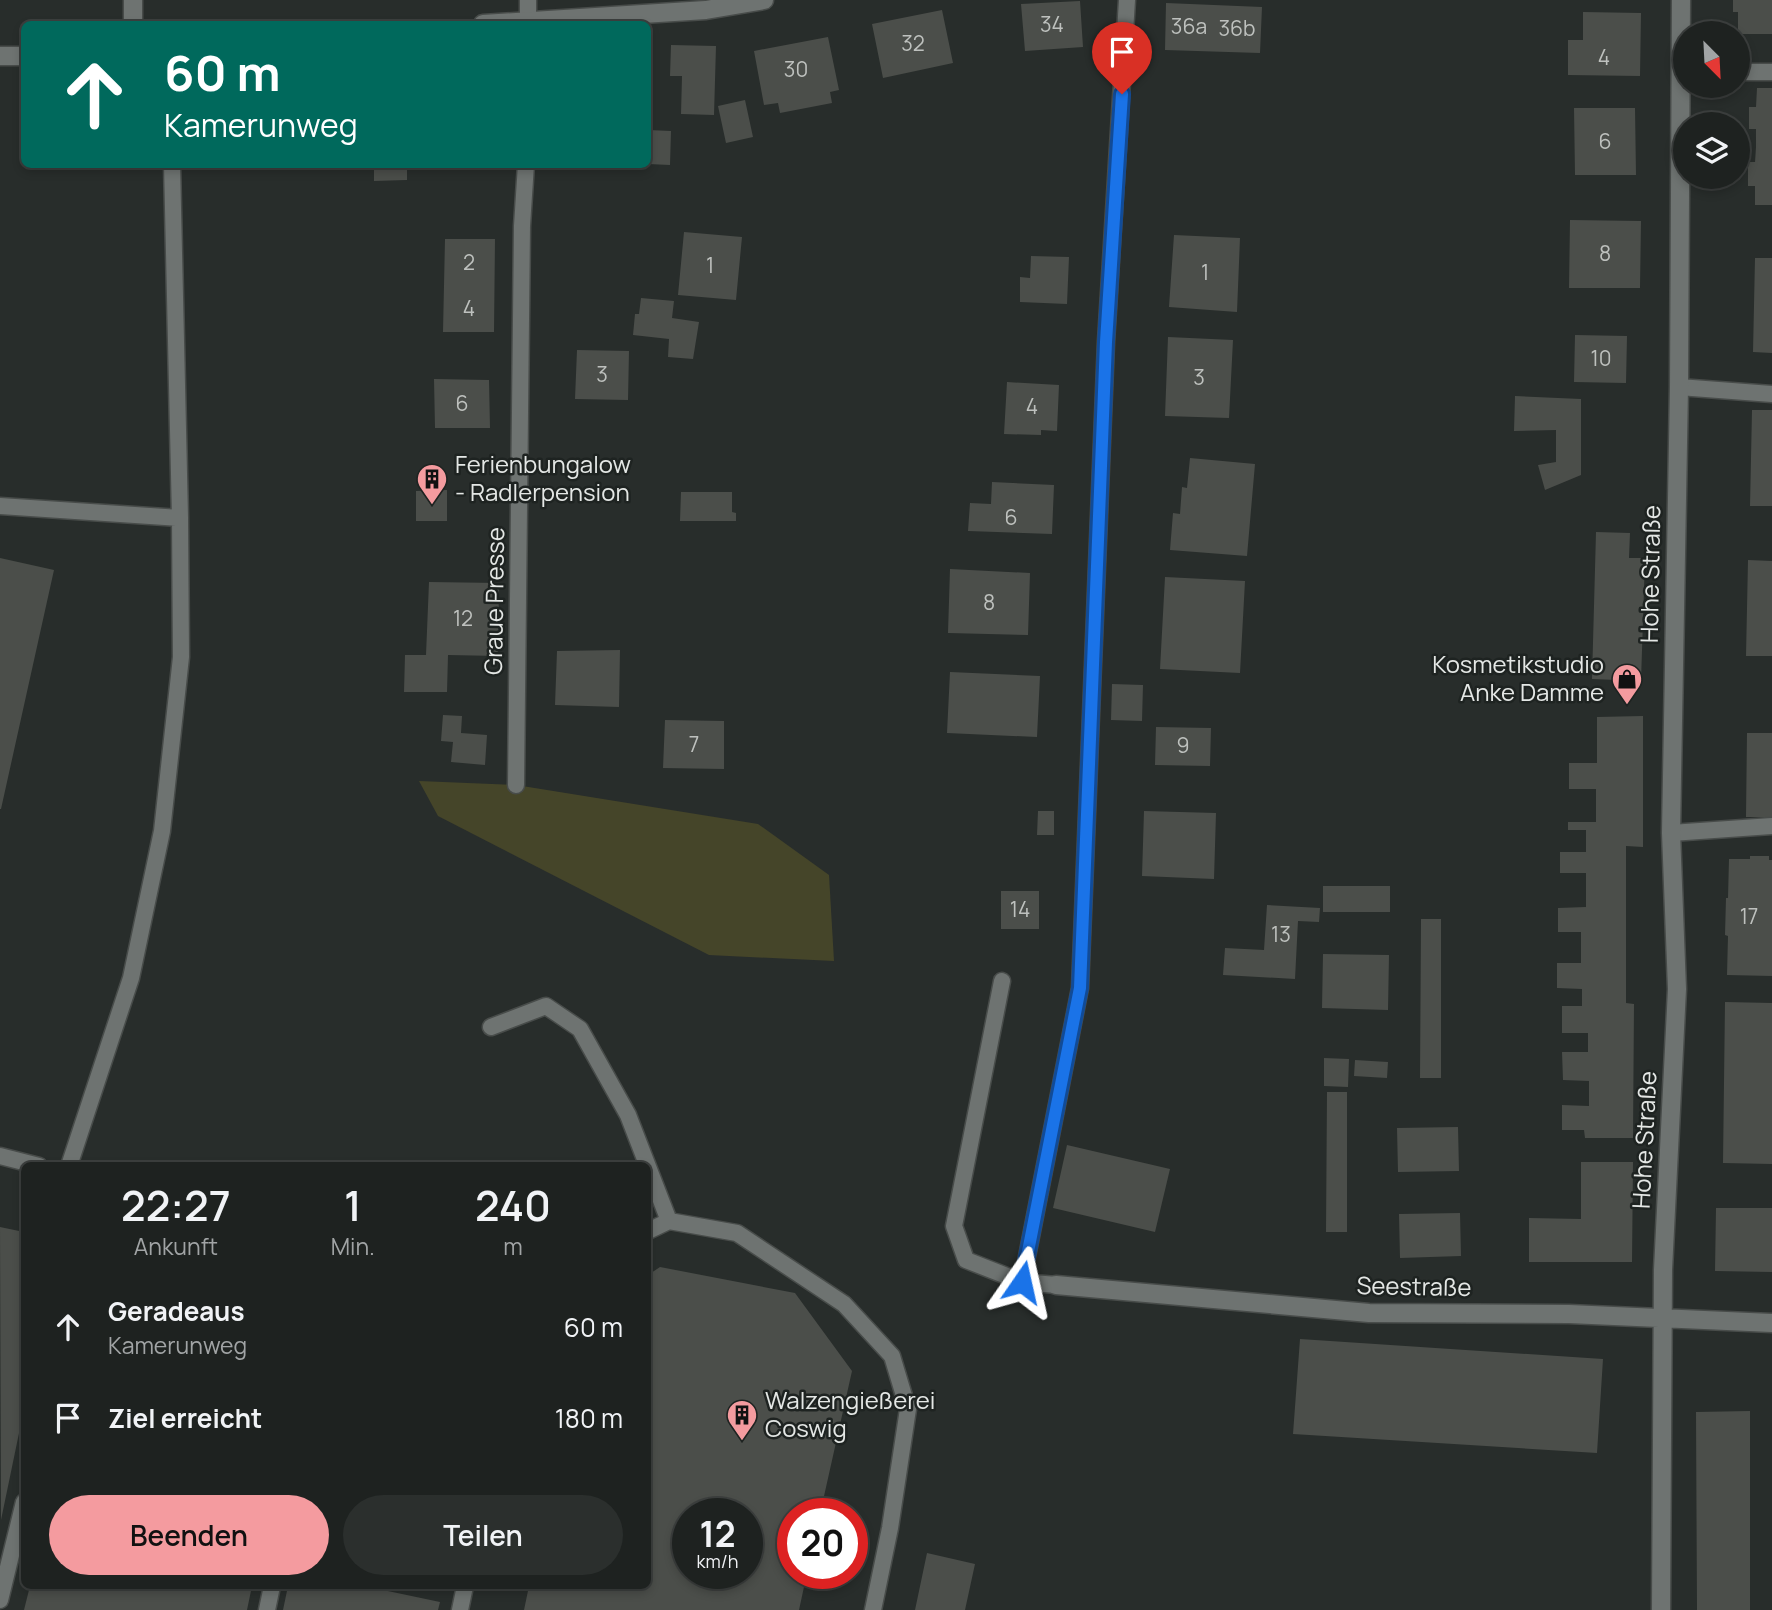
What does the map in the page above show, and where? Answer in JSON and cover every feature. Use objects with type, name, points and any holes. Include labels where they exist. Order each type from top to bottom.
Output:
[{"type":"street","points":[[133,0],[133,21]]},
{"type":"street","points":[[547,21],[706,10],[764,0]]},
{"type":"street","name":"Hohe Straße","points":[[1681,0],[1682,21]]},
{"type":"street","points":[[0,55],[21,56]]},
{"type":"street","name":"Hohe Straße","points":[[1661,1610],[1662,1317],[1677,989],[1671,833],[1683,98]]},
{"type":"street","name":"Seestraße","points":[[1056,1285],[1369,1312],[1569,1314],[1772,1323]]},
{"type":"lane","points":[[528,0],[533,21]]},
{"type":"lane","points":[[1022,1282],[1080,988],[1106,342],[1128,0]]},
{"type":"lane","points":[[1750,72],[1772,72]]},
{"type":"lane","points":[[70,1162],[131,978],[162,831],[181,657],[172,168]]},
{"type":"lane","name":"Graue Presse","points":[[516,785],[522,226],[526,168]]},
{"type":"lane","points":[[1679,387],[1772,394]]},
{"type":"lane","points":[[0,506],[180,518]]},
{"type":"lane","points":[[1671,833],[1772,826]]},
{"type":"lane","points":[[1002,981],[954,1226],[966,1260],[1022,1282],[1056,1285]]},
{"type":"lane","points":[[491,1027],[546,1006],[580,1028],[628,1115],[646,1162]]},
{"type":"lane","points":[[0,1156],[23,1162]]},
{"type":"lane","points":[[651,1174],[669,1221]]},
{"type":"lane","points":[[651,1230],[669,1221],[737,1233],[844,1304],[892,1356],[908,1409],[890,1528],[873,1610]]},
{"type":"lane","points":[[0,1600],[21,1514]]},
{"type":"lane","points":[[267,1610],[271,1589]]},
{"type":"lane","points":[[460,1610],[464,1589]]},
{"type":"shaded area","points":[[419,781],[516,785],[758,824],[829,875],[834,961],[709,955],[438,816]]},
{"type":"building","points":[[1733,0],[1772,0],[1772,34],[1750,34],[1750,21],[1738,21],[1738,12],[1733,12]]},
{"type":"building","points":[[1080,1],[1083,47],[1025,51],[1021,4]]},
{"type":"building","points":[[1166,3],[1262,7],[1260,53],[1165,50]]},
{"type":"building","points":[[942,10],[953,63],[883,78],[872,24]]},
{"type":"building","points":[[1583,12],[1641,13],[1640,76],[1568,75],[1568,40],[1583,40]]},
{"type":"building","points":[[828,37],[839,90],[830,92],[832,103],[780,113],[778,103],[764,105],[754,51]]},
{"type":"building","points":[[671,45],[716,46],[714,115],[681,114],[682,76],[670,76]]},
{"type":"building","points":[[1757,88],[1772,88],[1772,205],[1755,205],[1755,186],[1750,186],[1750,162],[1755,162],[1756,129],[1750,129],[1749,107],[1756,107]]},
{"type":"building","points":[[745,100],[753,137],[726,143],[718,106]]},
{"type":"building","points":[[1574,108],[1635,108],[1636,175],[1575,175]]},
{"type":"building","points":[[651,130],[671,131],[670,165],[651,164]]},
{"type":"building","points":[[374,168],[407,168],[407,180],[374,181]]},
{"type":"building","points":[[1570,220],[1641,221],[1640,288],[1569,288]]},
{"type":"building","points":[[684,232],[742,237],[736,300],[678,295]]},
{"type":"building","points":[[1174,235],[1240,238],[1237,312],[1169,307]]},
{"type":"building","points":[[445,239],[495,239],[494,332],[443,332]]},
{"type":"building","points":[[1031,256],[1069,257],[1067,304],[1020,302],[1020,277],[1030,278]]},
{"type":"building","points":[[1755,258],[1772,258],[1772,353],[1753,352]]},
{"type":"building","points":[[641,298],[674,301],[672,318],[699,322],[693,359],[668,357],[669,339],[633,335],[635,314],[639,314]]},
{"type":"building","points":[[1575,335],[1627,336],[1626,383],[1574,382]]},
{"type":"building","points":[[1168,337],[1233,340],[1229,418],[1165,416]]},
{"type":"building","points":[[577,350],[629,351],[628,400],[575,399]]},
{"type":"building","points":[[434,379],[489,380],[490,428],[435,428]]},
{"type":"building","points":[[1007,382],[1059,385],[1057,431],[1041,430],[1041,435],[1004,434]]},
{"type":"building","points":[[1515,396],[1581,399],[1581,475],[1545,490],[1538,465],[1556,462],[1556,430],[1514,431]]},
{"type":"building","points":[[1752,410],[1772,410],[1772,506],[1750,506]]},
{"type":"building","points":[[1190,458],[1255,464],[1247,556],[1170,550],[1173,513],[1180,514],[1182,487],[1187,488]]},
{"type":"building","points":[[992,482],[1054,485],[1052,534],[968,531],[970,503],[991,504]]},
{"type":"building","name":"Ferienbungalow - Radlerpension","points":[[447,490],[447,521],[416,521],[416,491]]},
{"type":"building","points":[[681,492],[732,492],[732,512],[736,513],[736,521],[680,521]]},
{"type":"building","points":[[1596,532],[1630,533],[1629,558],[1645,558],[1641,681],[1592,679]]},
{"type":"building","points":[[0,558],[54,570],[1,809],[0,809]]},
{"type":"building","points":[[1748,560],[1772,561],[1772,656],[1746,656]]},
{"type":"building","points":[[950,569],[1030,573],[1028,635],[948,633]]},
{"type":"building","points":[[1165,577],[1245,581],[1240,673],[1160,669]]},
{"type":"building","points":[[429,582],[499,583],[498,656],[448,655],[447,692],[404,692],[405,655],[426,655]]},
{"type":"building","points":[[620,650],[619,707],[555,705],[557,651]]},
{"type":"building","points":[[950,672],[1040,676],[1037,737],[947,733]]},
{"type":"building","points":[[1112,684],[1143,685],[1142,721],[1111,720]]},
{"type":"building","points":[[443,715],[462,716],[461,733],[487,735],[485,765],[451,762],[453,742],[441,741]]},
{"type":"building","points":[[1643,716],[1643,847],[1626,846],[1626,1003],[1634,1004],[1633,1138],[1585,1138],[1584,1130],[1562,1130],[1562,1105],[1589,1106],[1589,1081],[1563,1080],[1562,1052],[1588,1052],[1588,1033],[1562,1033],[1562,1006],[1582,1006],[1582,989],[1557,988],[1557,963],[1581,963],[1581,932],[1558,932],[1558,908],[1586,907],[1586,873],[1560,873],[1560,852],[1586,852],[1586,830],[1568,830],[1568,822],[1596,822],[1596,789],[1569,789],[1569,763],[1597,763],[1597,717]]},
{"type":"building","points":[[665,720],[724,721],[724,769],[663,768]]},
{"type":"building","points":[[1156,727],[1211,728],[1210,766],[1155,765]]},
{"type":"building","points":[[1747,733],[1772,733],[1772,817],[1746,817]]},
{"type":"building","points":[[1038,811],[1054,811],[1054,835],[1037,835]]},
{"type":"building","points":[[1144,811],[1216,813],[1214,879],[1142,876]]},
{"type":"building","points":[[1750,856],[1769,856],[1769,860],[1772,860],[1772,976],[1727,975],[1728,936],[1725,935],[1729,859],[1750,859]]},
{"type":"building","points":[[1323,886],[1390,886],[1390,912],[1323,912]]},
{"type":"building","points":[[1001,891],[1039,891],[1039,929],[1001,929]]},
{"type":"building","points":[[1267,905],[1320,908],[1319,922],[1298,921],[1295,979],[1223,975],[1225,948],[1264,950]]},
{"type":"building","points":[[1421,919],[1441,919],[1441,1078],[1420,1078]]},
{"type":"building","points":[[1323,954],[1389,955],[1388,1010],[1322,1008]]},
{"type":"building","points":[[1725,1002],[1772,1003],[1772,1164],[1723,1163]]},
{"type":"building","points":[[1324,1058],[1349,1059],[1348,1087],[1324,1086]]},
{"type":"building","points":[[1355,1060],[1388,1062],[1387,1078],[1354,1076]]},
{"type":"building","points":[[1327,1092],[1347,1092],[1347,1232],[1326,1232]]},
{"type":"building","points":[[1458,1127],[1459,1171],[1398,1172],[1397,1128]]},
{"type":"building","points":[[1067,1145],[1170,1169],[1155,1232],[1053,1208]]},
{"type":"building","points":[[1581,1162],[1633,1162],[1632,1262],[1529,1262],[1529,1218],[1581,1219]]},
{"type":"building","points":[[1716,1208],[1772,1208],[1772,1272],[1715,1271]]},
{"type":"building","points":[[1460,1213],[1461,1256],[1400,1258],[1399,1214]]},
{"type":"building","points":[[0,1227],[21,1231],[21,1423],[1,1520]]},
{"type":"building","name":"Walzengießerei Coswig","points":[[660,1267],[795,1293],[852,1371],[824,1498],[777,1498],[777,1589],[804,1589],[799,1610],[524,1610],[528,1589],[651,1589],[651,1273]]},
{"type":"building","points":[[1300,1339],[1603,1359],[1597,1453],[1293,1434]]},
{"type":"building","points":[[1750,1411],[1750,1610],[1697,1610],[1696,1412]]},
{"type":"building","points":[[927,1553],[975,1564],[965,1610],[915,1610]]},
{"type":"building","points":[[29,1589],[251,1589],[247,1610],[24,1610]]},
{"type":"building","points":[[287,1589],[378,1589],[440,1602],[438,1610],[283,1610]]},
{"type":"place","name":"Ferienbungalow - Radlerpension","points":[[432,506]]},
{"type":"place","name":"Kosmetikstudio Anke Damme","points":[[1627,706]]},
{"type":"place","name":"Walzengießerei Coswig","points":[[742,1442]]},
{"type":"route","points":[[1022,1282],[1080,988],[1106,342],[1122,94]]}]
